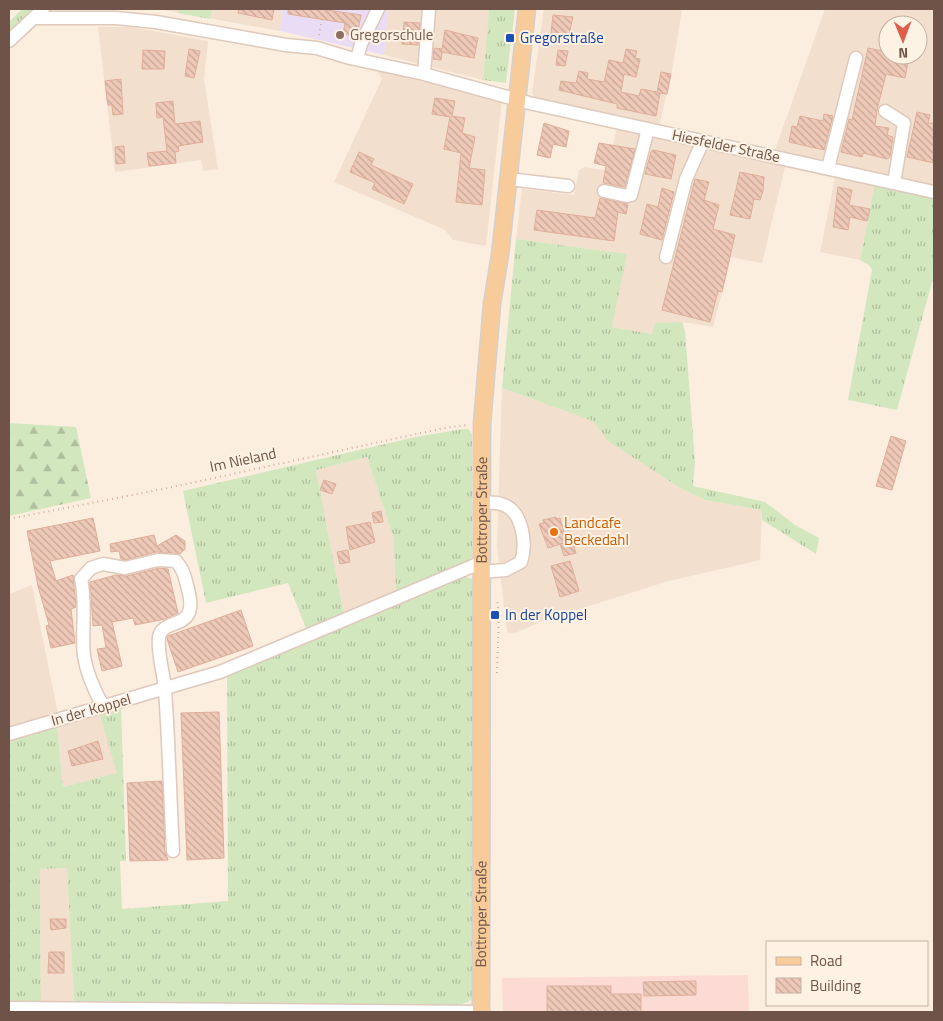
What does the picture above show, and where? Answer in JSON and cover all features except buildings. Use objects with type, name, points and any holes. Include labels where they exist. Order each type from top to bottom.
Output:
[{"type":"main road","name":"Bottroper Straße","points":[[481,1012],[480,567],[482,424],[492,304],[500,255],[527,9]]},
{"type":"street","points":[[358,59],[361,44],[378,9]]},
{"type":"street","points":[[424,74],[429,9]]},
{"type":"street","points":[[9,42],[38,13],[156,22],[286,45],[317,48],[518,98]]},
{"type":"street","points":[[828,168],[856,58]]},
{"type":"street","name":"Hiesfelder Straße","points":[[518,98],[529,103],[934,192]]},
{"type":"street","points":[[885,111],[904,123],[894,183]]},
{"type":"street","points":[[604,191],[627,196],[631,195],[648,129]]},
{"type":"street","points":[[666,257],[686,180],[703,141]]},
{"type":"street","points":[[508,179],[568,186]]},
{"type":"street","name":"In der Koppel","points":[[9,734],[220,672],[480,567],[513,568],[521,562],[525,541],[515,515],[506,506],[481,502]]},
{"type":"street","points":[[103,706],[89,681],[84,655],[84,595],[81,579],[92,568],[103,564],[124,568],[167,559],[176,562],[183,569],[191,600],[188,616],[164,629],[160,635],[165,688],[173,851]]},
{"type":"street","points":[[9,1008],[481,1012]]},
{"type":"path","points":[[317,48],[322,19]]},
{"type":"path","name":"Im Nieland","points":[[9,519],[168,488],[444,428],[482,424]]},
{"type":"shaded area","points":[[158,9],[282,9],[280,31]]},
{"type":"shaded area","name":"Gregorschule","points":[[282,9],[388,9],[384,55],[280,31]]},
{"type":"shaded area","points":[[388,9],[489,9],[483,80],[384,55]]},
{"type":"shaded area","points":[[544,9],[682,9],[672,71],[659,127],[535,100],[532,93]]},
{"type":"shaded area","points":[[825,9],[934,9],[934,185],[775,150]]},
{"type":"shaded area","points":[[98,27],[131,27],[208,41],[204,79],[218,169],[203,171],[201,160],[115,172]]},
{"type":"shaded area","points":[[377,71],[502,100],[486,246],[453,240],[445,230],[334,182],[382,79]]},
{"type":"shaded area","points":[[617,126],[786,163],[762,263],[731,257],[713,327],[682,322],[652,334],[612,327],[626,254],[516,239],[522,189],[574,195],[579,170],[585,167],[608,171]]},
{"type":"shaded area","points":[[836,173],[875,182],[860,260],[820,252]]},
{"type":"shaded area","points":[[502,388],[593,421],[609,442],[682,489],[705,500],[762,510],[760,560],[665,582],[545,620],[513,634],[507,632],[497,546]]},
{"type":"shaded area","points":[[367,457],[393,536],[396,593],[344,615],[316,470]]},
{"type":"shaded area","points":[[32,585],[58,714],[9,728],[9,594]]},
{"type":"shaded area","points":[[99,712],[118,773],[63,787],[57,724]]},
{"type":"shaded area","points":[[67,868],[74,1003],[41,1003],[40,869]]},
{"type":"shaded area","points":[[748,975],[749,1012],[503,1012],[502,978]]},
{"type":"green space","points":[[22,9],[33,9],[9,34],[9,22]]},
{"type":"green space","points":[[179,9],[212,9],[210,19],[178,13]]},
{"type":"green space","points":[[489,9],[515,9],[506,83],[483,80]]},
{"type":"green space","points":[[875,182],[934,197],[934,275],[897,410],[848,400],[872,270],[869,265],[860,260]]},
{"type":"green space","points":[[516,239],[627,254],[612,327],[652,334],[655,323],[682,322],[685,331],[695,461],[693,486],[765,502],[795,525],[819,538],[816,554],[762,520],[762,510],[705,500],[682,489],[609,442],[593,421],[502,388]]},
{"type":"green space","points":[[9,423],[76,427],[91,498],[9,516]]},
{"type":"green space","points":[[468,429],[472,434],[472,557],[470,561],[396,593],[393,536],[367,457],[316,470],[344,615],[307,631],[288,583],[206,603],[183,491],[415,437]]},
{"type":"green space","points":[[463,576],[473,579],[473,997],[470,1001],[459,1005],[241,1006],[74,1003],[67,868],[40,869],[41,1003],[9,1003],[9,738],[57,724],[63,787],[117,773],[99,712],[121,705],[126,861],[120,861],[122,909],[228,901],[227,675]]},
{"type":"place","name":"Gregorschule","points":[[340,35]]},
{"type":"place","name":"Gregorstraße","points":[[510,38]]},
{"type":"place","name":"Landcafe Beckedahl","points":[[554,532]]},
{"type":"place","name":"In der Koppel","points":[[495,615]]}]
